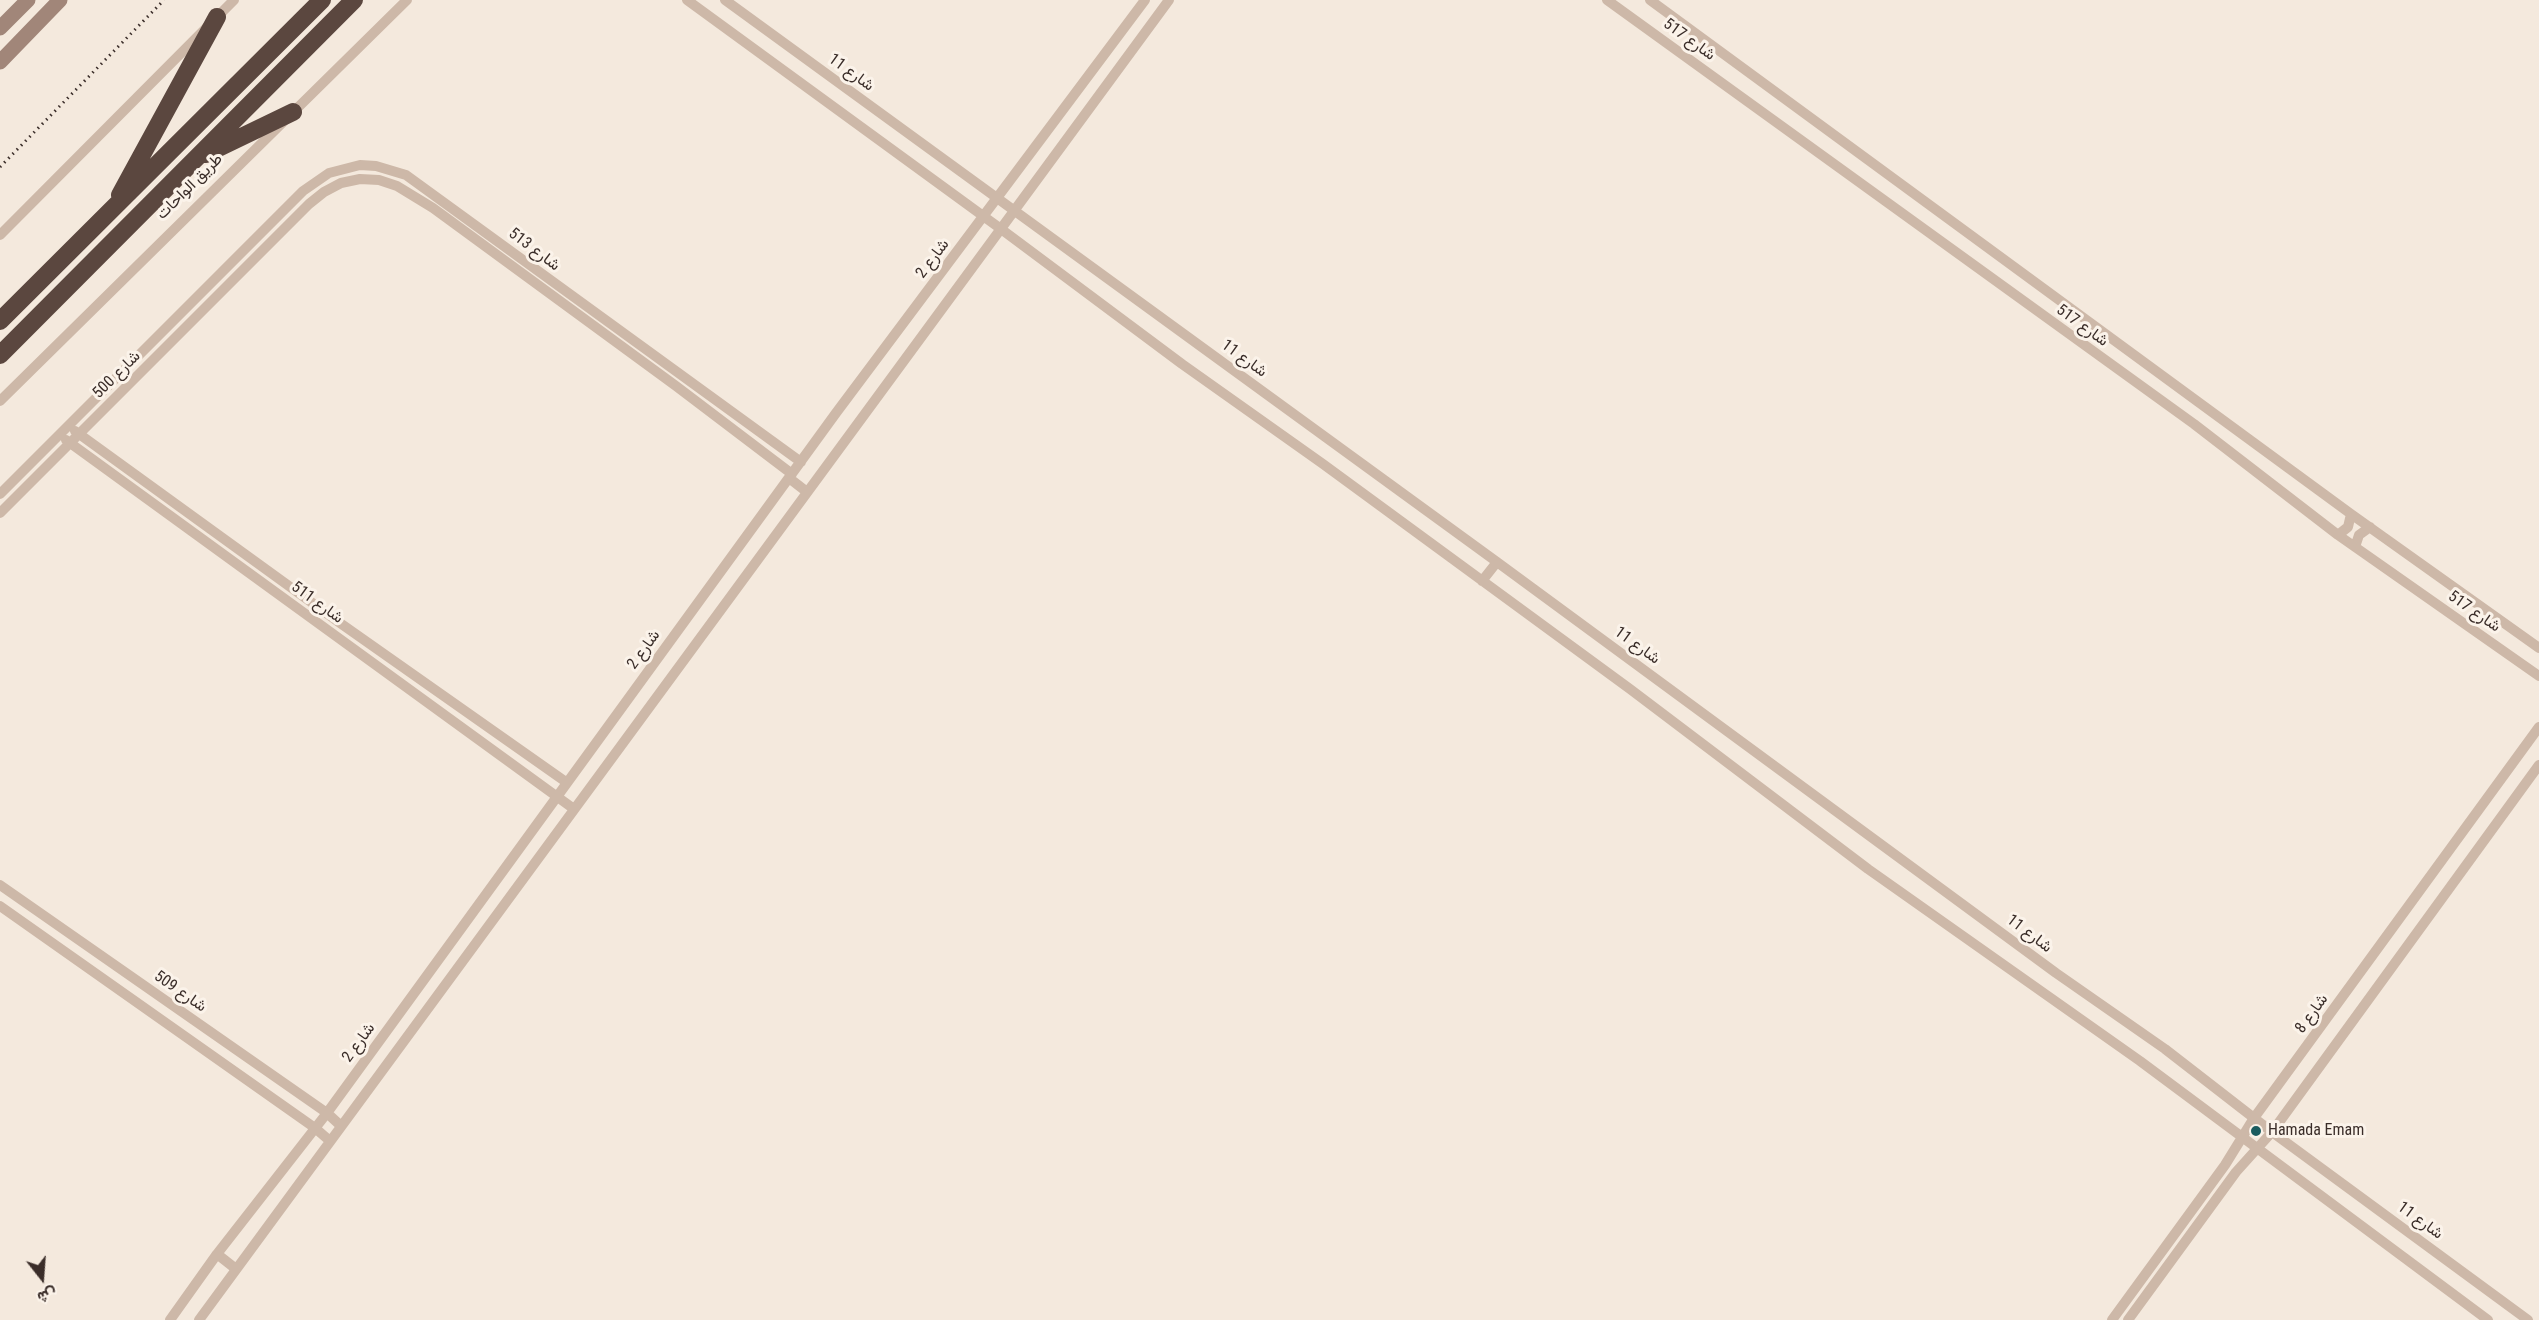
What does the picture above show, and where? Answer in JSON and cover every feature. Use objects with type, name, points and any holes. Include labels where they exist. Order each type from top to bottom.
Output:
[{"type":"highway","points":[[0,321],[322,0]]},
{"type":"highway","name":"طريق الواحات","points":[[0,355],[354,0]]},
{"type":"highway","points":[[110,213],[217,17]]},
{"type":"highway","points":[[193,160],[293,112]]},
{"type":"street","points":[[0,28],[28,0]]},
{"type":"street","points":[[0,62],[60,0]]},
{"type":"street","points":[[0,235],[234,0]]},
{"type":"street","name":"طريق الواحات","points":[[0,401],[407,0]]},
{"type":"street","points":[[687,0],[1182,364],[1482,581],[1868,869],[2140,1061],[2488,1320]]},
{"type":"street","name":"شارع 11","points":[[725,0],[1497,562],[2056,973],[2165,1049],[2272,1132],[2528,1320]]},
{"type":"street","name":"شارع 2","points":[[170,1320],[217,1254],[327,1113],[801,462],[1145,0]]},
{"type":"street","points":[[199,1320],[1169,0]]},
{"type":"street","name":"شارع 517","points":[[1607,0],[2194,424],[2338,535],[2539,676]]},
{"type":"street","name":"شارع 517","points":[[1650,0],[2351,514],[2539,648]]},
{"type":"street","name":"شارع 513","points":[[244,250],[315,181],[344,168],[368,165],[392,169],[406,175],[436,203],[571,304],[791,476],[807,492]]},
{"type":"street","name":"شارع 513","points":[[255,259],[309,204],[324,192],[341,183],[360,179],[379,180],[436,203]]},
{"type":"street","points":[[244,250],[255,259]]},
{"type":"street","name":"شارع 500","points":[[0,494],[244,250]]},
{"type":"street","name":"شارع 500","points":[[0,513],[255,259]]},
{"type":"street","name":"شارع 513","points":[[571,304],[682,376],[801,462]]},
{"type":"street","points":[[123,372],[132,381]]},
{"type":"street","points":[[676,386],[682,376]]},
{"type":"street","name":"شارع 511","points":[[68,426],[566,782]]},
{"type":"street","name":"شارع 511","points":[[59,435],[574,809]]},
{"type":"street","points":[[2338,535],[2348,527],[2351,514]]},
{"type":"street","points":[[2355,547],[2359,535],[2370,527]]},
{"type":"street","points":[[1482,581],[1497,562]]},
{"type":"street","name":"شارع 8","points":[[2112,1320],[2225,1165],[2254,1118],[2539,728]]},
{"type":"street","points":[[2128,1320],[2236,1172],[2272,1132],[2539,765]]},
{"type":"street","name":"شارع 509","points":[[0,885],[327,1113],[341,1126]]},
{"type":"street","name":"شارع 509","points":[[0,906],[315,1128],[330,1141]]},
{"type":"street","points":[[143,1007],[154,992]]},
{"type":"street","points":[[217,1254],[236,1269]]},
{"type":"railway","points":[[0,167],[164,0]]},
{"type":"place","name":"Hamada Emam","points":[[2256,1131]]}]
